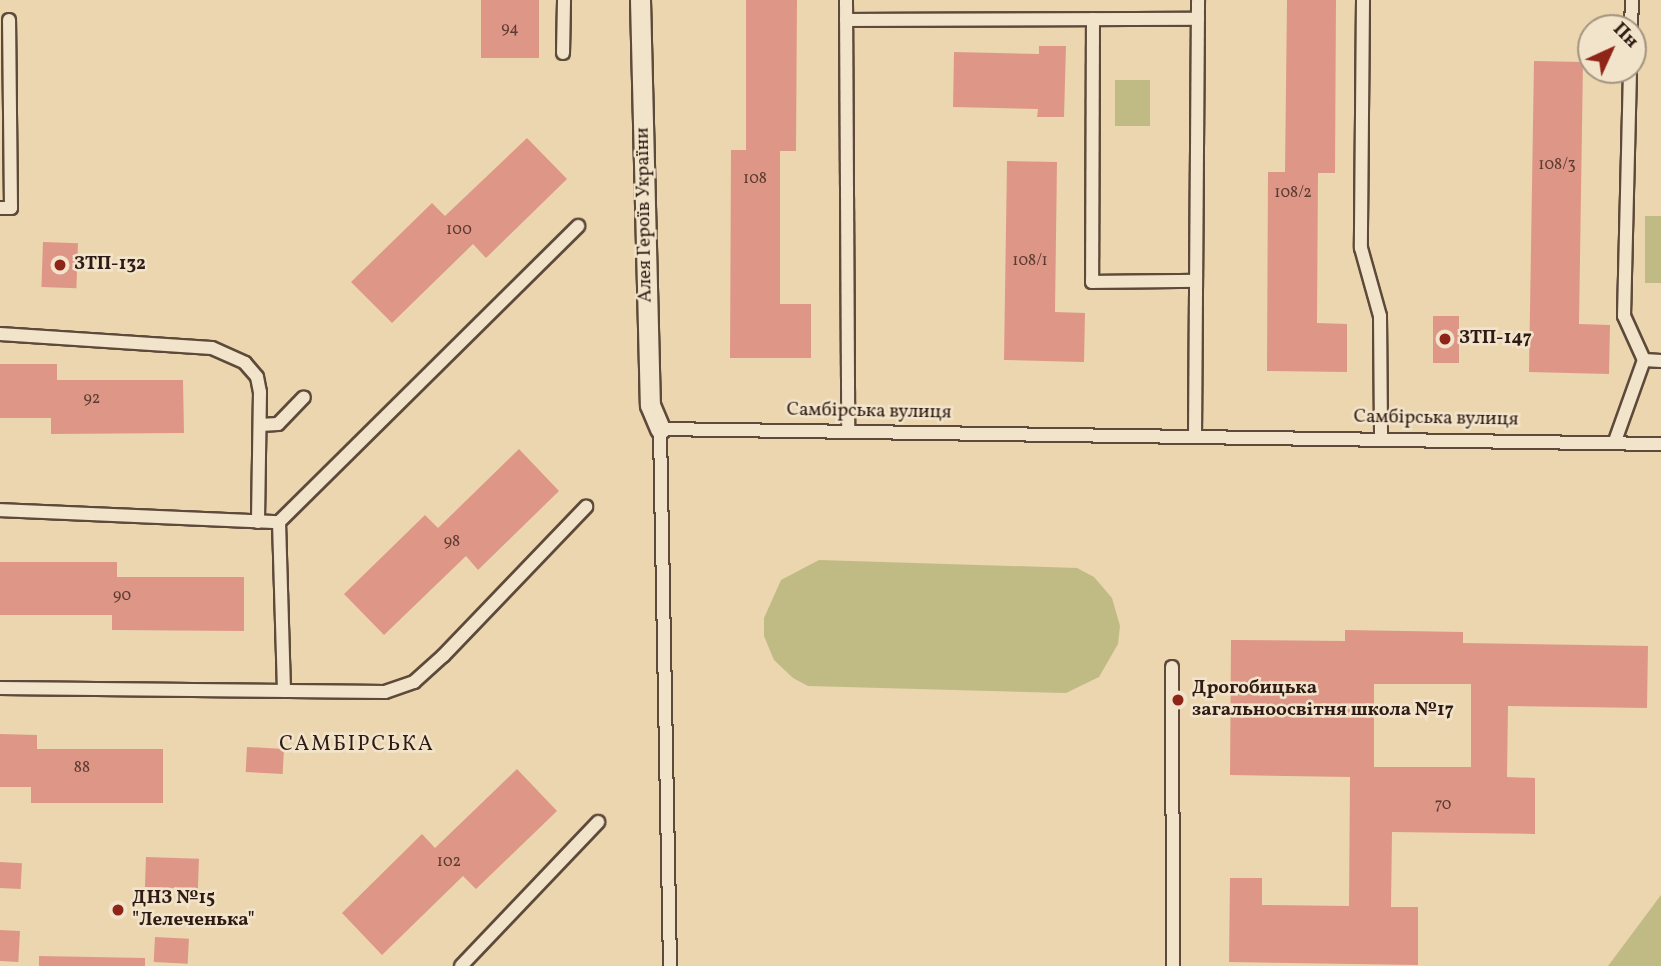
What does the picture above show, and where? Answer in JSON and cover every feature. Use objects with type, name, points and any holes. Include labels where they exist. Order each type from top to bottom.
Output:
[{"type":"street","name":"Алея Героїв України","points":[[640,0],[650,405],[660,429]]},
{"type":"lane","points":[[563,53],[564,0]]},
{"type":"lane","points":[[846,0],[848,431]]},
{"type":"lane","points":[[1195,436],[1198,0]]},
{"type":"lane","points":[[1363,0],[1361,248],[1380,316],[1381,438]]},
{"type":"lane","points":[[1093,19],[1092,282],[1196,281]]},
{"type":"lane","points":[[846,20],[1198,19]]},
{"type":"lane","points":[[0,208],[11,208],[9,20]]},
{"type":"lane","points":[[1615,441],[1644,360],[1624,316],[1630,84]]},
{"type":"lane","points":[[0,510],[279,522],[578,226]]},
{"type":"lane","points":[[0,334],[212,348],[245,362],[257,377],[260,425],[258,522]]},
{"type":"lane","points":[[1644,360],[1661,361]]},
{"type":"lane","points":[[260,425],[278,424],[304,397]]},
{"type":"lane","points":[[660,429],[670,966]]},
{"type":"lane","name":"Самбірська вулиця","points":[[660,429],[1615,441],[1661,444]]},
{"type":"lane","points":[[0,688],[385,692],[414,682],[586,507]]},
{"type":"lane","points":[[279,522],[284,691]]},
{"type":"lane","points":[[1171,667],[1173,966]]},
{"type":"lane","points":[[461,966],[598,822]]},
{"type":"shaded area","points":[[1115,80],[1150,80],[1150,126],[1115,126]]},
{"type":"shaded area","points":[[1645,216],[1661,216],[1661,283],[1645,283]]},
{"type":"shaded area","points":[[819,560],[1077,568],[1094,577],[1112,598],[1120,626],[1118,644],[1099,677],[1066,693],[808,686],[793,678],[774,660],[764,636],[764,618],[781,580]]},
{"type":"shaded area","points":[[1661,895],[1661,966],[1608,966]]},
{"type":"building","points":[[481,0],[539,0],[539,58],[481,58]]},
{"type":"building","points":[[746,0],[797,0],[796,151],[780,151],[780,304],[811,304],[811,358],[730,358],[731,150],[746,150]]},
{"type":"building","points":[[1287,0],[1336,0],[1335,173],[1318,173],[1317,323],[1347,324],[1347,372],[1267,371],[1268,172],[1285,172]]},
{"type":"building","points":[[1039,46],[1066,46],[1064,117],[1037,117],[1038,109],[953,107],[954,52],[1039,54]]},
{"type":"building","points":[[1534,61],[1577,62],[1577,84],[1583,84],[1579,324],[1610,325],[1609,374],[1529,372]]},
{"type":"building","points":[[527,138],[567,179],[486,258],[473,244],[392,323],[351,282],[432,203],[445,216]]},
{"type":"building","points":[[1007,161],[1057,162],[1055,312],[1085,313],[1084,362],[1004,360]]},
{"type":"building","name":"ЗТП-132","points":[[43,242],[78,243],[76,288],[41,287]]},
{"type":"building","name":"ЗТП-147","points":[[1433,316],[1459,316],[1459,363],[1433,363]]},
{"type":"building","points":[[0,364],[57,364],[57,380],[183,380],[184,433],[51,434],[51,418],[0,418]]},
{"type":"building","points":[[519,449],[559,491],[478,570],[466,556],[384,635],[344,594],[425,515],[438,528]]},
{"type":"building","points":[[0,562],[117,562],[117,577],[244,577],[244,631],[112,630],[112,615],[0,615]]},
{"type":"building","points":[[1345,630],[1463,632],[1463,643],[1648,646],[1647,708],[1508,706],[1507,777],[1535,778],[1535,834],[1392,832],[1391,907],[1418,907],[1418,965],[1229,962],[1230,878],[1262,878],[1262,905],[1349,906],[1350,777],[1230,775],[1231,640],[1345,641]],"holes":[[[1374,684],[1471,684],[1471,767],[1374,767]]]},
{"type":"building","points":[[0,734],[37,735],[37,749],[163,749],[163,803],[31,803],[31,787],[0,787]]},
{"type":"building","points":[[247,747],[284,749],[283,774],[246,772]]},
{"type":"building","points":[[517,769],[557,811],[476,889],[463,876],[382,955],[342,913],[422,834],[435,848]]},
{"type":"building","points":[[146,857],[199,859],[198,889],[145,887]]},
{"type":"building","points":[[0,862],[22,863],[21,889],[0,888]]},
{"type":"building","points":[[0,930],[20,931],[18,962],[0,961]]},
{"type":"building","points":[[155,937],[189,939],[188,964],[154,962]]},
{"type":"building","name":"ДНЗ №15 \"Лелеченька\"","points":[[39,956],[145,958],[145,966],[39,966]]},
{"type":"place","name":"ЗТП-132","points":[[60,265]]},
{"type":"place","name":"ЗТП-147","points":[[1445,339]]},
{"type":"place","name":"Дрогобицька загальноосвітня школа №17","points":[[1178,700]]},
{"type":"place","name":"ДНЗ №15 \"Лелеченька\"","points":[[118,910]]},
{"type":"district","name":"САМБІРСЬКА","points":[[357,745]]}]
